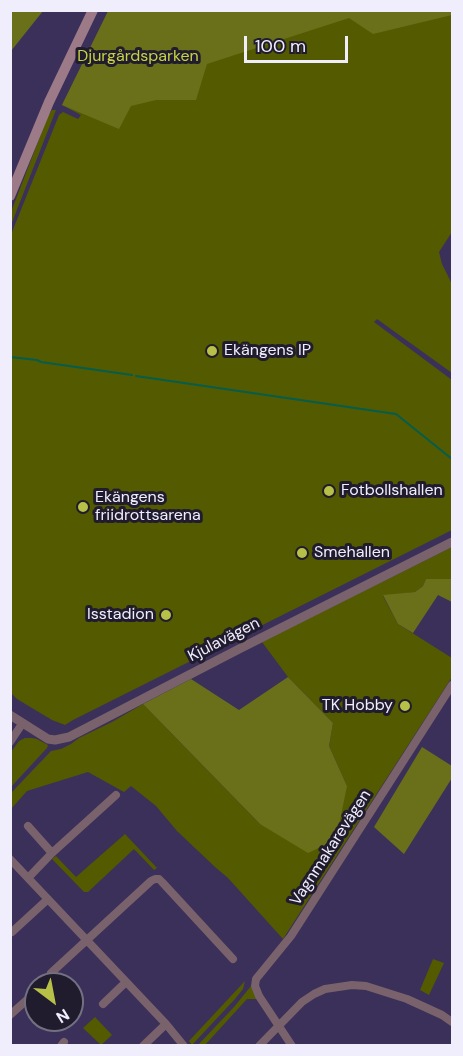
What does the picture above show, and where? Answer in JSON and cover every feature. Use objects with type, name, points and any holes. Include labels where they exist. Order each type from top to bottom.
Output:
[{"type":"main road","points":[[10,196],[49,102],[93,10]]},
{"type":"street","name":"Kjulavägen","points":[[10,716],[48,739],[69,737],[453,542]]},
{"type":"street","name":"Vagnmakarevägen","points":[[292,1046],[259,996],[255,986],[256,979],[291,936],[453,685]]},
{"type":"street","points":[[10,742],[22,724]]},
{"type":"street","points":[[29,877],[116,795]]},
{"type":"street","points":[[28,826],[52,853]]},
{"type":"street","points":[[10,859],[166,1024],[184,1046]]},
{"type":"street","points":[[52,972],[155,879],[162,882],[233,959]]},
{"type":"street","points":[[12,932],[48,899]]},
{"type":"street","points":[[103,1004],[126,982]]},
{"type":"street","points":[[259,1046],[302,1002],[314,994],[325,989],[352,985],[366,986],[406,999],[453,1022]]},
{"type":"street","points":[[10,1015],[24,1002]]},
{"type":"street","points":[[143,1046],[166,1024]]},
{"type":"green space","name":"Djurgårdsparken","points":[[452,10],[452,15],[373,34],[349,18],[207,64],[196,100],[156,100],[131,106],[119,129],[62,105],[108,11]]},
{"type":"green space","points":[[10,11],[43,11],[11,51]]},
{"type":"green space","name":"Ekängens IP","points":[[109,11],[452,11],[452,232],[439,252],[452,284],[452,373],[377,319],[374,322],[452,380],[452,530],[65,725],[17,699],[10,692],[10,237],[59,115],[63,112],[78,119],[81,115],[62,105]]},
{"type":"green space","points":[[52,110],[56,110],[11,225],[11,212]]},
{"type":"green space","points":[[452,547],[452,579],[426,579],[423,586],[415,592],[383,596],[398,624],[452,658],[452,677],[283,939],[228,878],[177,831],[156,806],[131,786],[124,792],[88,772],[27,791],[11,809],[11,793],[51,751],[71,744],[143,704],[260,824],[347,786],[329,746],[333,723],[288,677],[262,642]]},
{"type":"green space","points":[[426,579],[452,579],[452,602],[438,595],[413,633],[398,624],[383,595],[415,592],[423,586]]},
{"type":"green space","points":[[288,677],[333,723],[329,746],[347,786],[336,840],[308,853],[260,824],[143,704],[191,679],[239,710]]},
{"type":"green space","points":[[25,738],[37,739],[48,745],[11,787],[11,752],[19,741]]},
{"type":"green space","points":[[422,747],[452,766],[452,778],[404,854],[374,827]]},
{"type":"green space","points":[[125,834],[157,868],[154,870],[134,849],[88,892],[84,892],[52,859],[56,856],[76,877]]},
{"type":"green space","points":[[433,959],[444,963],[429,995],[420,990]]},
{"type":"green space","points":[[245,981],[243,989],[235,999],[192,1045],[189,1041]]},
{"type":"green space","points":[[251,986],[257,999],[247,999],[205,1045],[197,1046],[234,1007]]},
{"type":"green space","points":[[95,1017],[112,1035],[101,1045],[84,1027]]},
{"type":"waterway","points":[[10,357],[132,375]]},
{"type":"waterway","points":[[136,376],[396,414],[452,459]]},
{"type":"place","name":"Ekängens IP","points":[[212,351]]},
{"type":"place","name":"Fotbollshallen","points":[[329,491]]},
{"type":"place","name":"Ekängens friidrottsarena","points":[[83,507]]},
{"type":"place","name":"Smehallen","points":[[302,553]]},
{"type":"place","name":"Isstadion","points":[[166,615]]},
{"type":"place","name":"TK Hobby","points":[[405,706]]}]
